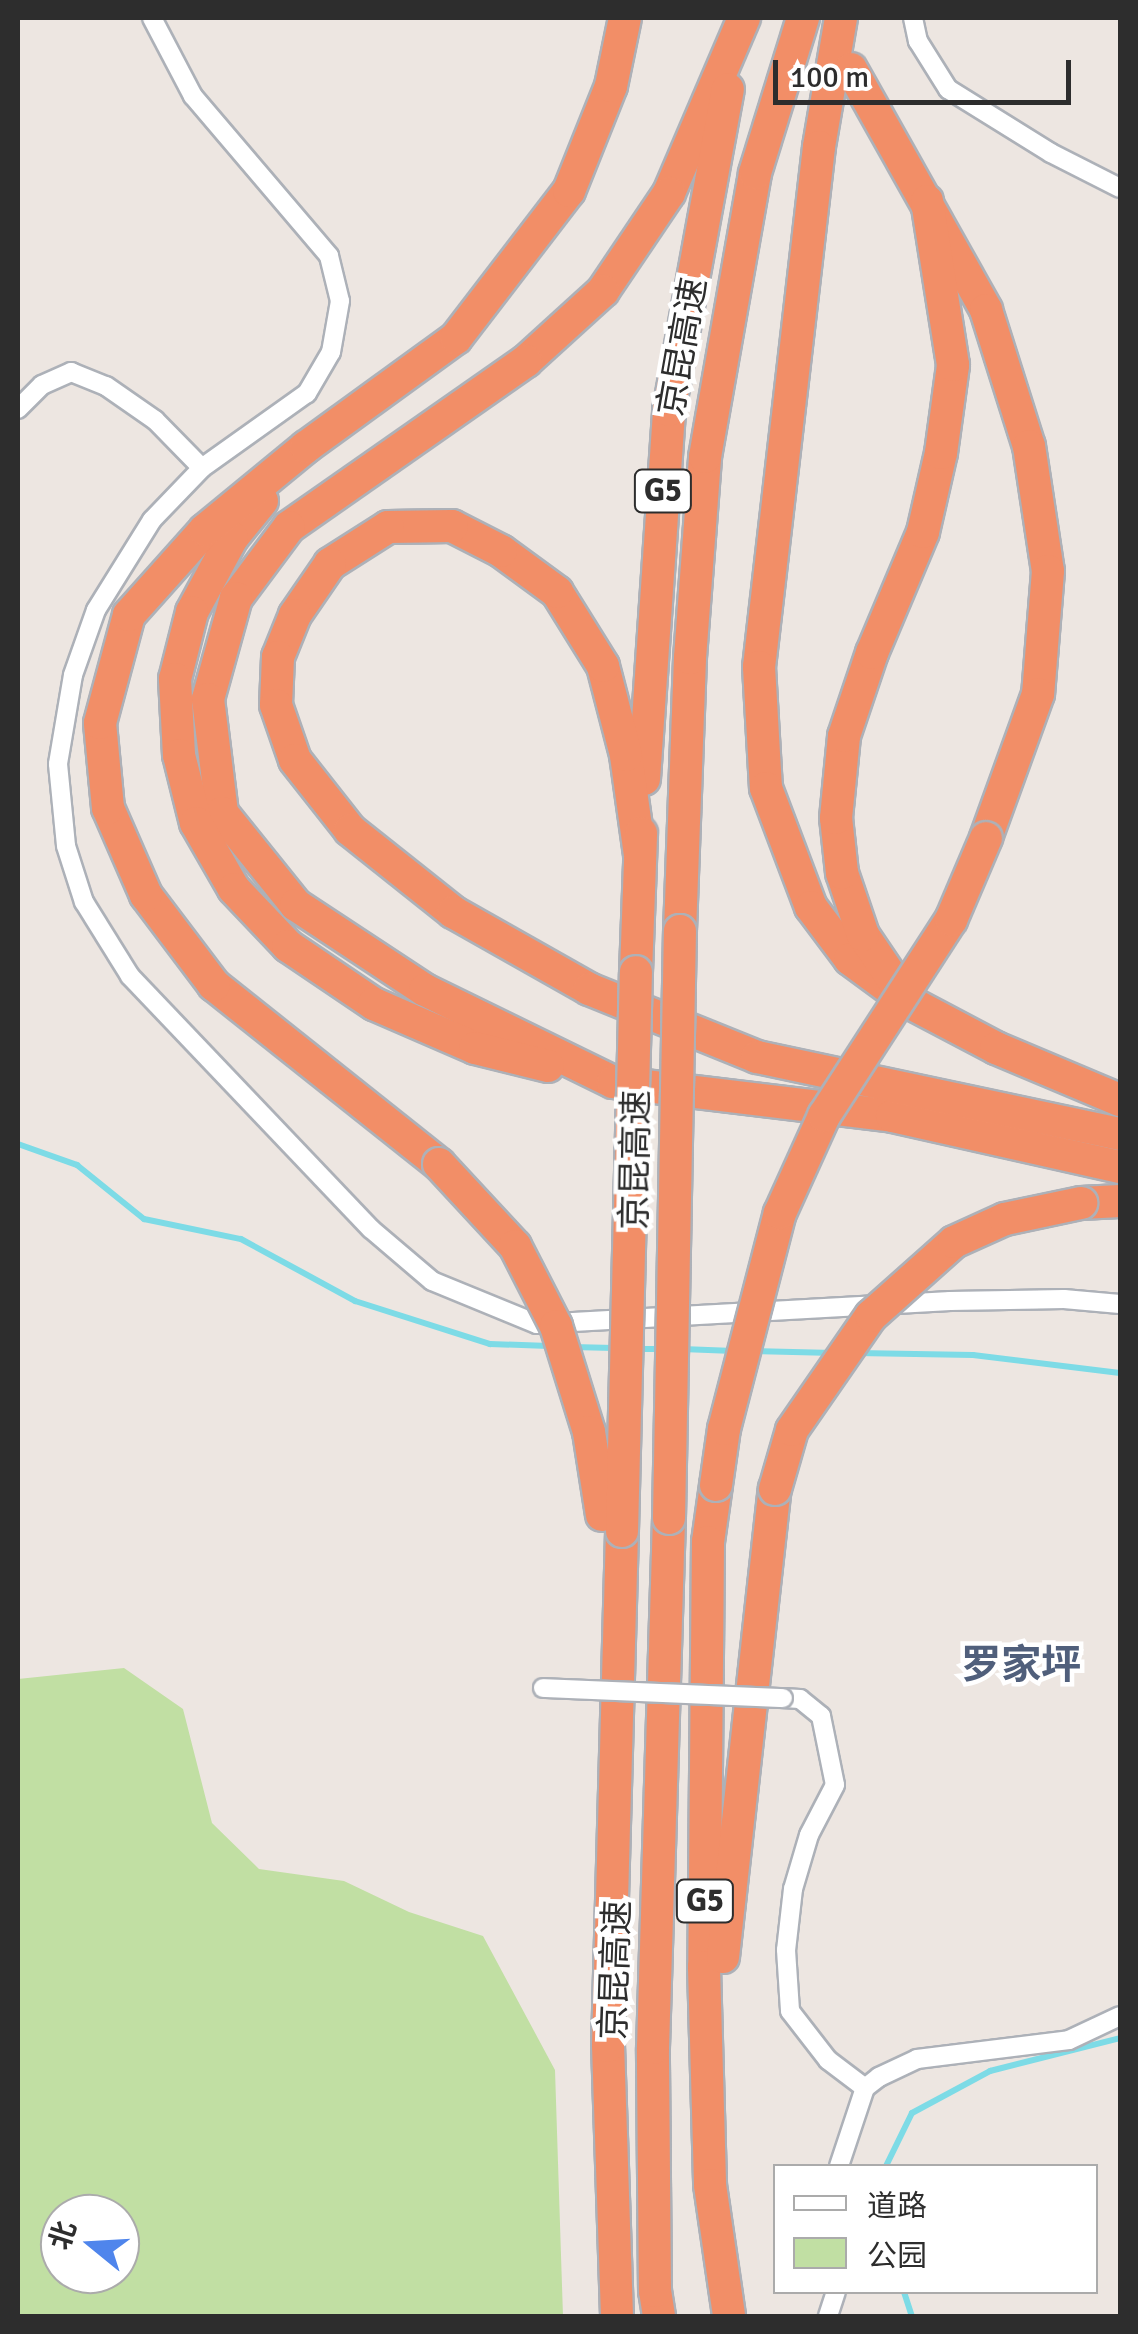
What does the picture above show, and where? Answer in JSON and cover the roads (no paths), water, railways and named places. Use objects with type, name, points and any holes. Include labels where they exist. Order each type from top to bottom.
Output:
[{"type":"highway","points":[[612,1523],[556,1326],[515,1246],[439,1164],[214,984],[146,894],[108,808],[100,722],[129,616],[205,530],[306,447],[456,338],[569,192],[612,86],[625,18]]},
{"type":"highway","points":[[613,1082],[425,990],[296,905],[222,813],[208,699],[236,598],[290,527],[526,360],[603,291],[670,193],[745,18]]},
{"type":"highway","name":"京昆高速","points":[[617,2316],[608,2046],[620,1630],[612,1523],[646,708],[670,410],[730,79],[745,18]]},
{"type":"highway","name":"京昆高速","points":[[659,2316],[654,2048],[690,658],[704,456],[754,173],[803,18]]},
{"type":"highway","points":[[841,18],[819,147],[759,667],[766,788],[811,907],[850,959],[907,1001],[996,1048],[1120,1100]]},
{"type":"highway","points":[[851,69],[927,201],[953,365],[941,453],[924,532],[872,653],[844,736],[836,818],[842,873],[863,935],[907,1001]]},
{"type":"highway","name":"G5","points":[[730,2316],[710,2185],[704,1967],[708,1542],[724,1428],[780,1213],[824,1116],[951,920],[986,838],[1038,694],[1048,571],[1030,446],[986,310],[927,201]]},
{"type":"highway","points":[[306,447],[232,538],[192,612],[176,680],[179,755],[196,823],[234,889],[288,946],[374,1004],[475,1048],[613,1082],[892,1116],[1120,1167]]},
{"type":"highway","points":[[640,854],[626,755],[603,666],[557,592],[501,552],[452,526],[388,528],[330,564],[294,615],[278,657],[276,705],[295,760],[350,830],[453,912],[589,989],[757,1056],[1120,1134]]},
{"type":"highway","points":[[708,2091],[775,1488],[792,1430],[871,1316],[954,1242],[1005,1220],[1081,1204],[1120,1202]]},
{"type":"street","points":[[152,18],[193,96],[329,256],[340,301],[331,352],[307,394],[202,468],[131,549],[84,642],[60,736],[58,792],[66,846],[84,902],[130,976],[371,1228],[432,1282],[537,1324],[950,1301],[1064,1300],[1120,1304]]},
{"type":"street","points":[[912,18],[918,42],[948,89],[1051,152],[1120,188]]},
{"type":"street","points":[[18,409],[42,385],[71,372],[106,386],[154,420],[202,468]]},
{"type":"street","points":[[542,1688],[800,1699],[821,1716],[834,1786],[809,1836],[793,1889],[786,1950],[790,2011],[828,2060],[865,2088]]},
{"type":"street","points":[[840,2164],[865,2088],[917,2059],[1069,2040],[1120,2016]]},
{"type":"waterway","points":[[18,1144],[77,1165],[144,1219],[241,1239],[355,1301],[490,1344],[549,1346]]},
{"type":"waterway","points":[[572,1347],[614,1348]]},
{"type":"waterway","points":[[637,1349],[664,1349]]},
{"type":"waterway","points":[[682,1349],[734,1351]]},
{"type":"waterway","points":[[757,1351],[834,1353]]},
{"type":"waterway","points":[[857,1353],[973,1355],[1120,1373]]},
{"type":"waterway","points":[[887,2164],[912,2113],[990,2071],[1120,2038]]},
{"type":"waterway","points":[[905,2294],[912,2316]]},
{"type":"district","name":"罗家坪","points":[[1021,1665]]}]
